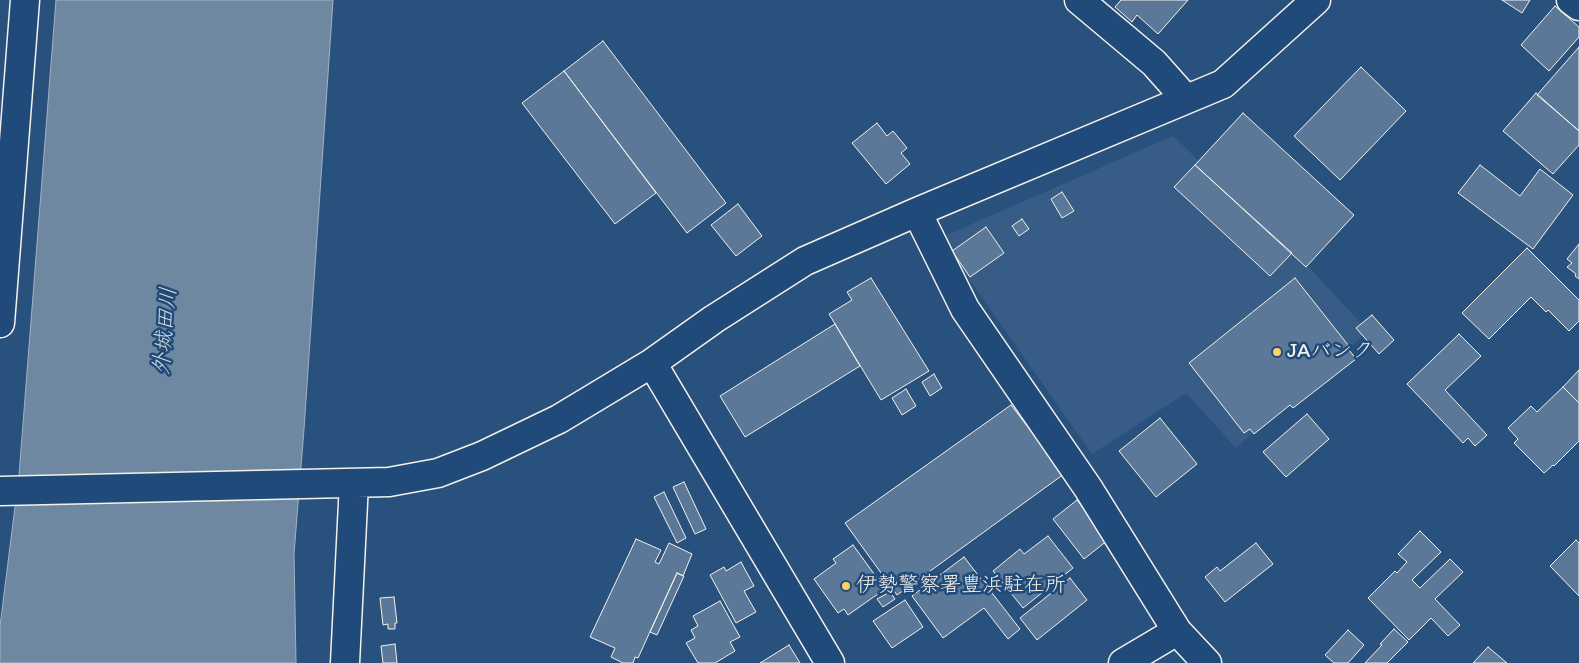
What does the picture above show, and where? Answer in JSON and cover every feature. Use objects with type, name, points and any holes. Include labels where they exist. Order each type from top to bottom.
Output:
[{"type":"street","points":[[0,323],[25,0]]},
{"type":"street","points":[[1079,0],[1154,63],[1186,99]]},
{"type":"street","points":[[2,491],[389,482],[438,473],[482,456],[558,418],[652,363],[714,319],[805,261],[916,212],[1223,84],[1316,0]]},
{"type":"street","points":[[1571,0],[1579,6]]},
{"type":"street","points":[[916,212],[965,309],[1088,488],[1177,631],[1207,663]]},
{"type":"street","points":[[652,363],[830,663]]},
{"type":"street","points":[[344,663],[347,483]]},
{"type":"street","points":[[1123,663],[1177,631]]},
{"type":"shaded area","points":[[1173,136],[1306,264],[1368,331],[1236,448],[1186,393],[1092,454],[940,238]]},
{"type":"water","name":"外城田川","points":[[56,0],[333,0],[294,554],[296,663],[0,663],[0,626],[19,475]]},
{"type":"building","points":[[1121,0],[1188,0],[1158,34],[1137,15],[1132,22],[1115,7]]},
{"type":"building","points":[[1502,0],[1530,0],[1522,13]]},
{"type":"building","points":[[1555,6],[1579,27],[1579,37],[1549,71],[1521,45]]},
{"type":"building","points":[[603,41],[726,203],[687,233],[564,71]]},
{"type":"building","points":[[1579,47],[1579,129],[1578,130],[1537,95]]},
{"type":"building","points":[[1361,67],[1406,111],[1340,180],[1294,136]]},
{"type":"building","points":[[564,71],[656,193],[615,224],[522,103]]},
{"type":"building","points":[[1536,93],[1579,131],[1579,145],[1553,174],[1503,131]]},
{"type":"building","points":[[1243,113],[1354,215],[1306,267],[1195,165]]},
{"type":"building","points":[[877,123],[887,136],[893,131],[907,148],[901,153],[910,164],[886,184],[852,143]]},
{"type":"building","points":[[1195,165],[1292,253],[1270,276],[1174,187]]},
{"type":"building","points":[[1480,165],[1520,196],[1540,169],[1573,195],[1533,249],[1458,193]]},
{"type":"building","points":[[1062,192],[1074,211],[1062,218],[1051,199]]},
{"type":"building","points":[[738,204],[762,236],[736,256],[711,225]]},
{"type":"building","points":[[1022,219],[1029,229],[1019,236],[1012,226]]},
{"type":"building","points":[[986,227],[1004,253],[970,277],[952,251]]},
{"type":"building","points":[[1579,244],[1579,279],[1567,267],[1572,263],[1567,259]]},
{"type":"building","points":[[1527,248],[1579,300],[1579,321],[1569,331],[1548,310],[1546,312],[1531,297],[1489,339],[1462,313]]},
{"type":"building","points":[[871,278],[929,371],[881,400],[829,314],[852,300],[847,292]]},
{"type":"building","name":"JAバンク","points":[[1295,278],[1348,345],[1346,346],[1356,359],[1293,408],[1290,405],[1254,434],[1250,429],[1244,433],[1189,363]]},
{"type":"building","points":[[1372,315],[1394,340],[1379,354],[1356,328]]},
{"type":"building","points":[[835,324],[860,366],[745,437],[720,396]]},
{"type":"building","points":[[1459,334],[1481,356],[1445,390],[1487,435],[1475,446],[1468,438],[1463,443],[1407,384]]},
{"type":"building","points":[[1579,370],[1579,403],[1563,387]]},
{"type":"building","points":[[934,374],[942,388],[930,396],[922,382]]},
{"type":"building","points":[[1563,387],[1579,403],[1579,441],[1554,466],[1544,473],[1514,443],[1518,439],[1508,428],[1531,406],[1537,412]]},
{"type":"building","points":[[906,389],[916,406],[902,415],[892,398]]},
{"type":"building","points":[[1011,405],[1064,474],[897,595],[845,523]]},
{"type":"building","points":[[1307,414],[1329,439],[1286,477],[1263,452]]},
{"type":"building","points":[[1160,418],[1197,464],[1156,497],[1119,451]]},
{"type":"building","points":[[684,482],[706,529],[695,534],[673,487]]},
{"type":"building","points":[[664,492],[686,538],[677,543],[654,497]]},
{"type":"building","points":[[1077,500],[1108,540],[1084,559],[1053,519]]},
{"type":"building","points":[[1420,531],[1441,552],[1412,580],[1420,588],[1450,559],[1463,572],[1435,599],[1460,625],[1448,636],[1431,618],[1409,640],[1368,598],[1395,571],[1397,573],[1407,562],[1398,554]]},
{"type":"building","points":[[1048,536],[1073,568],[1023,608],[993,571],[1020,549],[1024,554]]},
{"type":"building","points":[[636,539],[661,550],[655,562],[659,564],[669,543],[692,554],[683,576],[677,573],[638,658],[635,657],[633,663],[623,663],[611,657],[615,648],[590,637]]},
{"type":"building","points":[[1576,540],[1579,543],[1579,596],[1550,566]]},
{"type":"building","points":[[1256,543],[1273,564],[1225,602],[1205,577],[1217,567],[1220,571]]},
{"type":"building","points":[[853,545],[885,589],[848,615],[844,609],[838,613],[814,579],[836,563],[833,559]]},
{"type":"building","points":[[964,557],[1020,629],[1008,639],[984,608],[943,638],[912,596]]},
{"type":"building","points":[[741,562],[754,586],[744,591],[756,612],[736,623],[710,575],[724,567],[726,571]]},
{"type":"building","points":[[677,573],[684,576],[657,635],[650,632]]},
{"type":"building","points":[[1070,578],[1087,600],[1037,640],[1020,618]]},
{"type":"building","points":[[890,592],[895,599],[883,607],[877,599]]},
{"type":"building","points":[[394,597],[397,623],[395,623],[395,629],[388,629],[388,624],[383,625],[380,598]]},
{"type":"building","points":[[905,600],[923,627],[892,648],[873,621]]},
{"type":"building","points":[[720,601],[740,637],[730,642],[735,651],[715,663],[698,663],[686,643],[695,638],[691,630],[698,626],[693,616]]},
{"type":"building","points":[[1394,629],[1408,642],[1387,663],[1365,663],[1382,645],[1380,644]]},
{"type":"building","points":[[1348,630],[1364,645],[1348,663],[1334,663],[1325,655]]},
{"type":"building","points":[[395,644],[397,663],[383,663],[381,646]]},
{"type":"building","points":[[789,645],[800,663],[760,663]]},
{"type":"building","points":[[1488,647],[1507,663],[1473,663]]},
{"type":"place","name":"JAバンク","points":[[1277,352]]},
{"type":"place","name":"伊勢警察署豊浜駐在所","points":[[846,586]]}]
